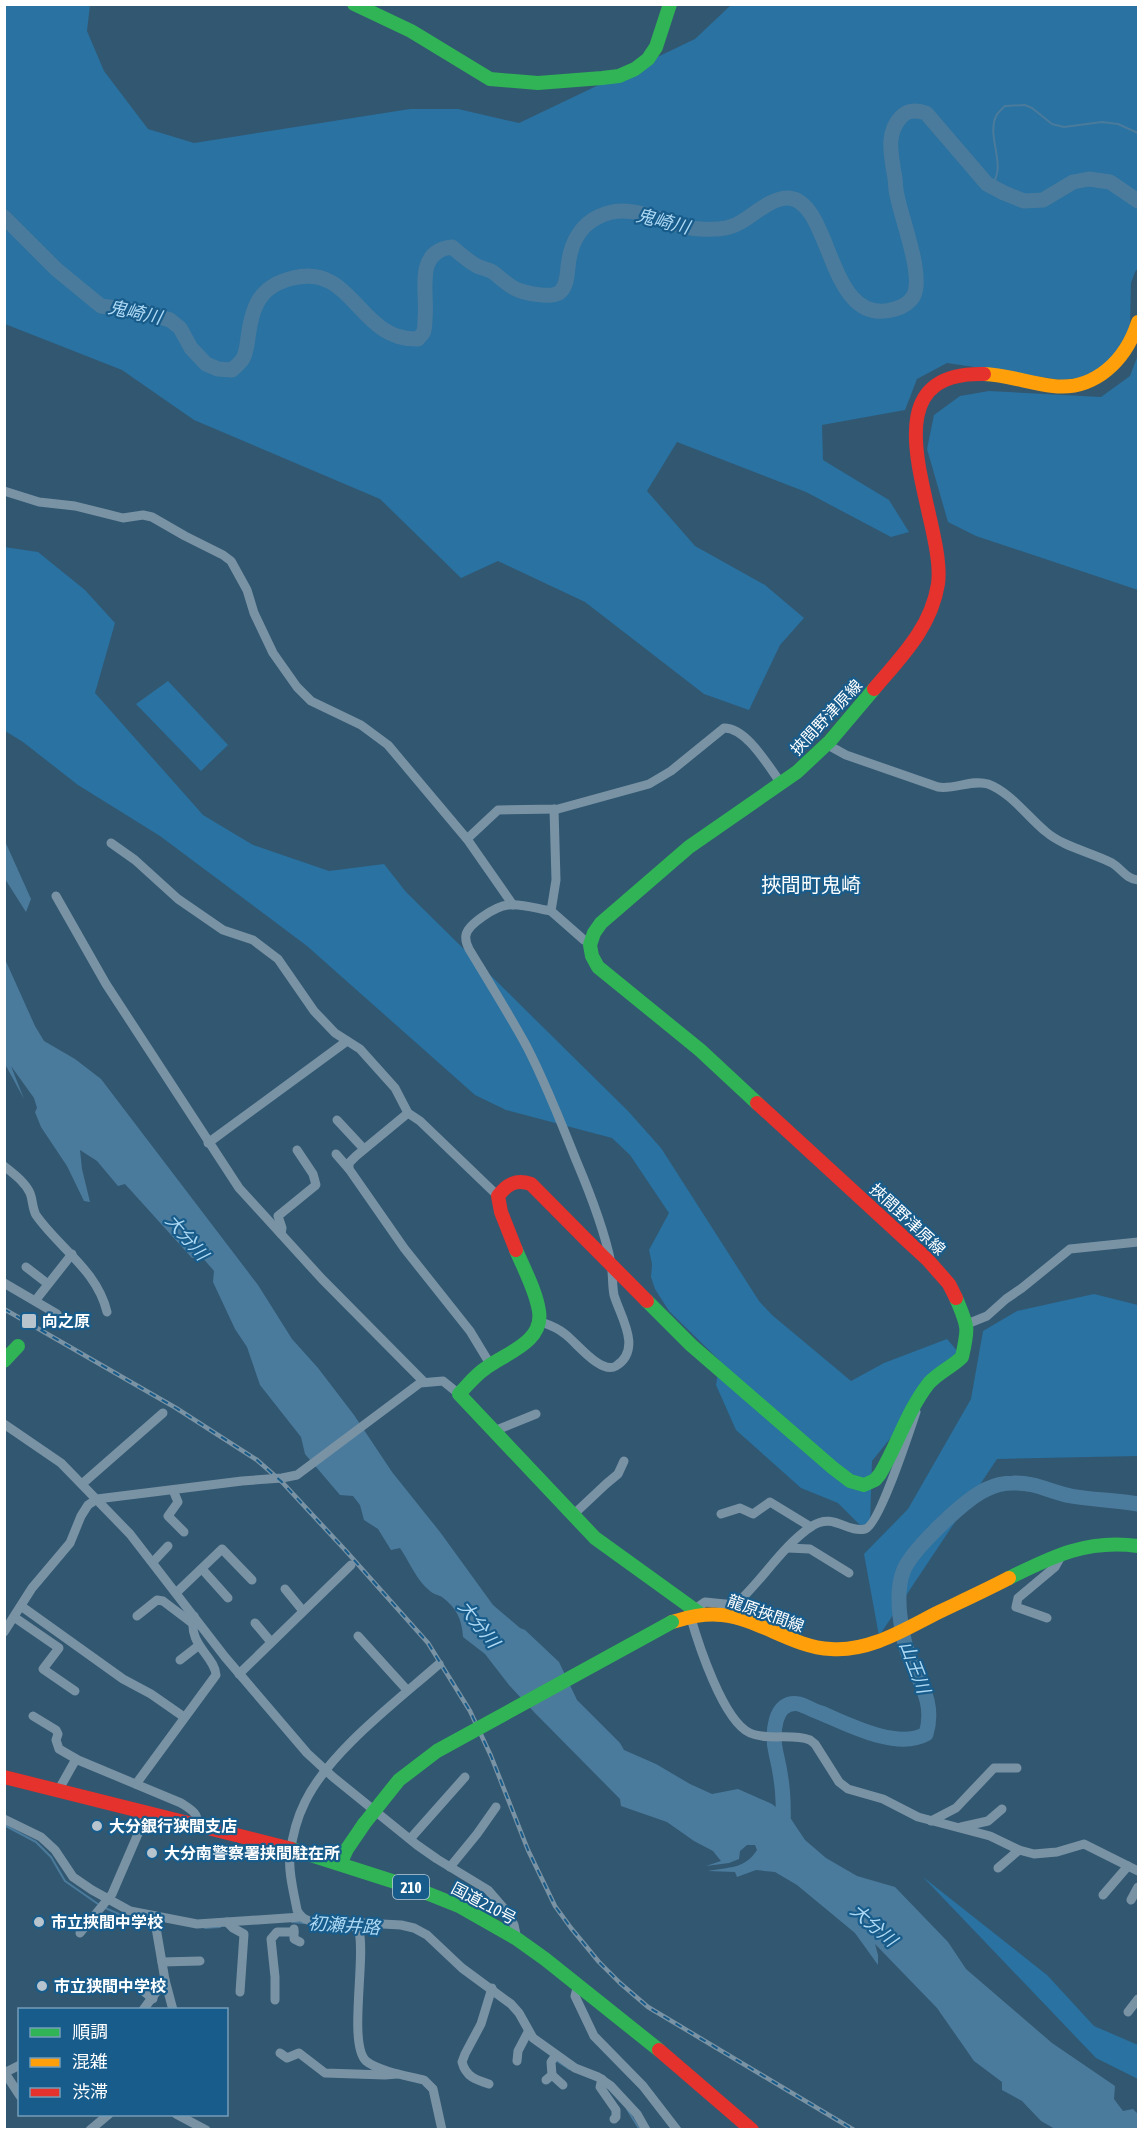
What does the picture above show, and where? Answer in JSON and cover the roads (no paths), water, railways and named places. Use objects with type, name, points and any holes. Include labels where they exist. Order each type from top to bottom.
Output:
[{"type":"main road","points":[[354,4],[418,35],[490,78],[501,82],[541,82],[605,78],[629,73],[639,67],[656,49],[670,4]]},
{"type":"main road","name":"挾間野津原線","points":[[967,1324],[951,1288],[938,1270],[700,1050],[598,968],[592,957],[591,941],[594,931],[601,923],[679,855],[805,764],[826,744],[909,648],[923,627],[933,603],[939,576],[938,556],[914,435],[916,416],[924,398],[942,382],[970,374],[1026,380],[1052,386],[1083,383],[1103,373],[1114,364],[1130,343],[1138,322]]},
{"type":"main road","points":[[694,1613],[603,1544],[459,1394],[490,1365],[529,1340],[539,1329],[541,1322],[539,1308],[501,1212],[498,1196],[506,1185],[524,1181],[531,1184],[658,1314],[715,1367],[833,1468],[853,1482],[867,1485],[877,1477],[922,1394],[935,1377],[962,1357],[968,1332],[967,1324]]},
{"type":"main road","name":"龍原挾間線","points":[[340,1864],[364,1824],[399,1780],[437,1750],[672,1622],[694,1613],[715,1612],[734,1616],[807,1645],[824,1649],[856,1648],[882,1639],[1064,1551],[1097,1543],[1124,1543],[1138,1546]]},
{"type":"main road","name":"国道210号","points":[[4,1777],[291,1849],[427,1893],[473,1914],[517,1939],[581,1986],[684,2070],[752,2130]]},
{"type":"street","points":[[4,491],[39,502],[75,506],[123,518],[152,516],[228,558],[237,569],[247,590],[273,653],[297,687],[311,701],[361,725],[388,745],[467,839],[513,905]]},
{"type":"street","points":[[467,839],[498,810],[554,809],[649,784],[671,771],[724,728],[735,730],[745,737],[781,783]]},
{"type":"street","points":[[826,744],[846,755],[938,787],[975,783],[995,787],[1053,837],[1111,863],[1131,879],[1138,880]]},
{"type":"street","points":[[551,911],[556,880],[554,809]]},
{"type":"street","points":[[111,843],[135,860],[178,899],[224,930],[253,940],[278,959],[314,1011],[335,1033],[360,1049],[376,1065],[395,1088],[408,1113],[420,1121],[498,1196]]},
{"type":"street","points":[[56,896],[106,984],[239,1188],[322,1279],[424,1382]]},
{"type":"street","points":[[541,1322],[564,1333],[601,1365],[611,1368],[619,1364],[626,1355],[629,1337],[614,1293],[611,1264],[590,1194],[556,1110],[527,1048],[469,950],[465,939],[466,933],[478,921],[493,910],[507,904],[551,911],[584,940],[591,941]]},
{"type":"street","points":[[208,1143],[347,1041]]},
{"type":"street","points":[[349,1169],[350,1163],[364,1149],[408,1113]]},
{"type":"street","points":[[337,1120],[364,1149]]},
{"type":"street","points":[[281,1234],[282,1228],[278,1216],[316,1185],[313,1174],[297,1150]]},
{"type":"street","points":[[336,1154],[404,1248],[470,1331],[490,1365]]},
{"type":"street","points":[[4,1166],[21,1180],[31,1194],[34,1212],[99,1288],[107,1312]]},
{"type":"street","points":[[967,1324],[987,1316],[1070,1249],[1138,1242]]},
{"type":"street","points":[[35,1301],[72,1254]]},
{"type":"street","points":[[26,1267],[48,1284]]},
{"type":"street","points":[[4,1283],[57,1314]]},
{"type":"street","points":[[4,1632],[32,1588],[70,1543],[88,1505],[97,1499],[282,1479],[297,1475],[412,1388],[424,1382],[443,1381],[459,1394]]},
{"type":"street","points":[[922,1394],[874,1522],[864,1529],[829,1520],[811,1527],[788,1548],[735,1605],[705,1602],[694,1613],[712,1677],[728,1709],[745,1730],[752,1734],[807,1738],[813,1742],[838,1782],[848,1790],[883,1799],[931,1821],[990,1836],[1019,1850],[1034,1854],[1050,1853],[1084,1844],[1138,1872]]},
{"type":"street","points":[[82,1484],[163,1413]]},
{"type":"street","points":[[494,1431],[536,1414]]},
{"type":"street","points":[[4,1424],[51,1456],[82,1484],[130,1534],[176,1593],[193,1619],[301,1746],[326,1771],[410,1839],[450,1867],[486,1888],[499,1901],[513,1922],[517,1939]]},
{"type":"street","points":[[573,1515],[618,1474],[624,1461]]},
{"type":"street","points":[[173,1490],[178,1502],[168,1516],[184,1532]]},
{"type":"street","points":[[721,1514],[740,1508],[753,1514],[770,1502],[811,1527]]},
{"type":"street","points":[[153,1562],[168,1546]]},
{"type":"street","points":[[788,1548],[810,1549],[849,1573]]},
{"type":"street","points":[[176,1593],[222,1549],[252,1580]]},
{"type":"street","points":[[1047,1618],[1016,1607],[1017,1598],[1055,1568],[1064,1551]]},
{"type":"street","points":[[239,1674],[351,1565]]},
{"type":"street","points":[[202,1569],[228,1598]]},
{"type":"street","points":[[285,1589],[303,1611]]},
{"type":"street","points":[[136,1784],[216,1675],[213,1665],[198,1646],[193,1619],[163,1601],[157,1600],[137,1616]]},
{"type":"street","points":[[21,1606],[123,1679],[151,1694],[184,1717]]},
{"type":"street","points":[[14,1617],[58,1648],[43,1669],[75,1691]]},
{"type":"street","points":[[255,1623],[272,1642]]},
{"type":"street","points":[[358,1636],[407,1690]]},
{"type":"street","points":[[180,1660],[198,1646]]},
{"type":"street","points":[[300,1942],[294,1939],[298,1917],[291,1873],[291,1849],[304,1802],[326,1771],[347,1748],[407,1690],[439,1664]]},
{"type":"street","points":[[33,1716],[56,1730],[59,1749],[76,1759],[185,1805],[195,1813],[198,1818],[197,1825]]},
{"type":"street","points":[[58,1791],[76,1759]]},
{"type":"street","points":[[931,1821],[956,1808],[994,1768],[1017,1768]]},
{"type":"street","points":[[410,1839],[465,1777]]},
{"type":"street","points":[[450,1867],[496,1808]]},
{"type":"street","points":[[956,1828],[988,1821],[1002,1809]]},
{"type":"street","points":[[80,1933],[114,1891],[147,1813]]},
{"type":"street","points":[[5,1822],[46,1840],[58,1853],[73,1877],[130,1911],[197,1924],[298,1917],[308,1921],[342,1923],[356,1927],[364,1923],[414,1928],[432,1939],[462,1968],[492,1988],[517,2010],[533,2038],[580,2071],[602,2079],[626,2101],[646,2130]]},
{"type":"street","points":[[998,1868],[1019,1850]]},
{"type":"street","points":[[1103,1895],[1128,1866]]},
{"type":"street","points":[[1131,1900],[1138,1887]]},
{"type":"street","points":[[154,1916],[165,1980],[172,2008]]},
{"type":"street","points":[[227,1922],[244,1934],[240,1992]]},
{"type":"street","points":[[356,1927],[360,1938],[358,2036],[361,2053],[369,2062],[424,2080],[431,2086],[441,2125],[433,2130]]},
{"type":"street","points":[[275,2000],[271,1939],[277,1932],[294,1932]]},
{"type":"street","points":[[162,1962],[200,1961]]},
{"type":"street","points":[[145,2008],[165,1980]]},
{"type":"street","points":[[136,1985],[153,1999]]},
{"type":"street","points":[[581,1986],[576,1996],[594,2036],[643,2086],[677,2130]]},
{"type":"street","points":[[489,2084],[469,2076],[462,2062],[481,2024],[492,1988]]},
{"type":"street","points":[[1128,2012],[1138,2000]]},
{"type":"street","points":[[517,2061],[518,2051],[528,2032]]},
{"type":"street","points":[[279,2053],[287,2058],[299,2053],[325,2073],[385,2075],[399,2073]]},
{"type":"street","points":[[556,2055],[551,2062],[549,2078],[563,2085]]},
{"type":"street","points":[[5,2073],[18,2093]]},
{"type":"street","points":[[602,2079],[600,2087],[616,2110],[614,2119]]},
{"type":"street","points":[[90,2130],[108,2116]]},
{"type":"street","points":[[178,2116],[206,2130]]},
{"type":"water","points":[[4,839],[31,899],[26,912],[5,879]]},
{"type":"water","name":"大分川","points":[[4,957],[44,1041],[75,1059],[101,1079],[258,1285],[292,1339],[318,1368],[354,1415],[392,1472],[440,1532],[493,1605],[525,1630],[559,1662],[577,1700],[620,1743],[624,1750],[712,1794],[738,1789],[772,1804],[791,1819],[805,1840],[826,1858],[857,1876],[895,1887],[948,1942],[966,1969],[1052,2043],[1115,2086],[1114,2099],[1123,2111],[1133,2109],[1138,2114],[1138,2129],[1055,2129],[1041,2121],[1022,2101],[1002,2090],[1002,2082],[974,2061],[937,2008],[875,1944],[878,1965],[855,1933],[797,1885],[775,1872],[756,1870],[737,1877],[735,1872],[708,1871],[742,1864],[757,1850],[755,1845],[747,1845],[740,1851],[739,1859],[729,1863],[706,1866],[721,1861],[713,1851],[667,1822],[621,1806],[620,1799],[534,1712],[485,1654],[463,1637],[460,1620],[455,1610],[442,1597],[425,1587],[400,1548],[391,1550],[378,1529],[364,1520],[360,1505],[353,1496],[340,1495],[305,1454],[301,1437],[260,1385],[247,1347],[235,1329],[213,1282],[214,1271],[202,1257],[192,1258],[125,1184],[118,1186],[97,1161],[80,1150],[90,1202],[84,1201],[67,1166],[41,1127],[35,1112],[37,1108],[34,1098],[11,1066],[24,1099],[5,1064]]},
{"type":"waterway","points":[[991,186],[998,170],[994,125],[997,115],[1005,106],[1025,105],[1052,124],[1064,127],[1102,122],[1118,124],[1138,133]]},
{"type":"waterway","name":"鬼崎川","points":[[4,217],[56,269],[101,306],[145,312],[170,320],[180,328],[191,348],[206,364],[218,369],[232,370],[244,355],[252,317],[259,299],[272,286],[281,282],[313,276],[330,281],[344,291],[368,317],[382,328],[398,336],[418,339],[425,328],[425,274],[432,256],[440,250],[452,247],[474,264],[492,272],[520,291],[538,295],[556,294],[565,284],[573,244],[581,231],[593,220],[613,212],[626,211],[688,227],[716,229],[737,224],[770,203],[789,198],[803,205],[815,220],[843,284],[856,301],[873,310],[898,308],[913,297],[916,276],[911,247],[896,192],[891,136],[896,123],[910,111],[926,113],[987,184],[1024,201],[1043,200],[1073,182],[1089,179],[1110,182],[1138,201]]},
{"type":"waterway","name":"山王川","points":[[783,1831],[782,1792],[774,1737],[776,1720],[784,1707],[799,1704],[887,1738],[914,1738],[926,1734],[929,1720],[926,1695],[906,1648],[899,1611],[899,1587],[903,1572],[916,1551],[953,1514],[987,1489],[1010,1483],[1028,1484],[1071,1496],[1138,1504]]},
{"type":"waterway","name":"初瀬井路","points":[[4,1825],[36,1842],[51,1857],[65,1881],[98,1904]]},
{"type":"waterway","name":"初瀬井路","points":[[103,1907],[130,1919],[152,1921]]},
{"type":"waterway","name":"初瀬井路","points":[[292,1922],[304,1923]]},
{"type":"waterway","name":"初瀬井路","points":[[205,1928],[220,1927]]},
{"type":"waterway","name":"初瀬井路","points":[[557,2061],[569,2069]]},
{"type":"waterway","name":"初瀬井路","points":[[627,2109],[640,2130]]},
{"type":"railway","points":[[4,1309],[176,1408],[257,1460],[282,1482],[428,1643],[470,1711],[491,1756],[528,1850],[555,1906],[599,1962],[648,2007],[854,2130]]},
{"type":"place","name":"向之原","points":[[29,1321]]},
{"type":"place","name":"大分銀行狭間支店","points":[[97,1826]]},
{"type":"place","name":"大分南警察署挟間駐在所","points":[[152,1853]]},
{"type":"place","name":"市立挾間中学校","points":[[39,1922]]},
{"type":"place","name":"市立狭間中学校","points":[[42,1986]]},
{"type":"district","name":"挾間町鬼崎","points":[[811,884]]}]
